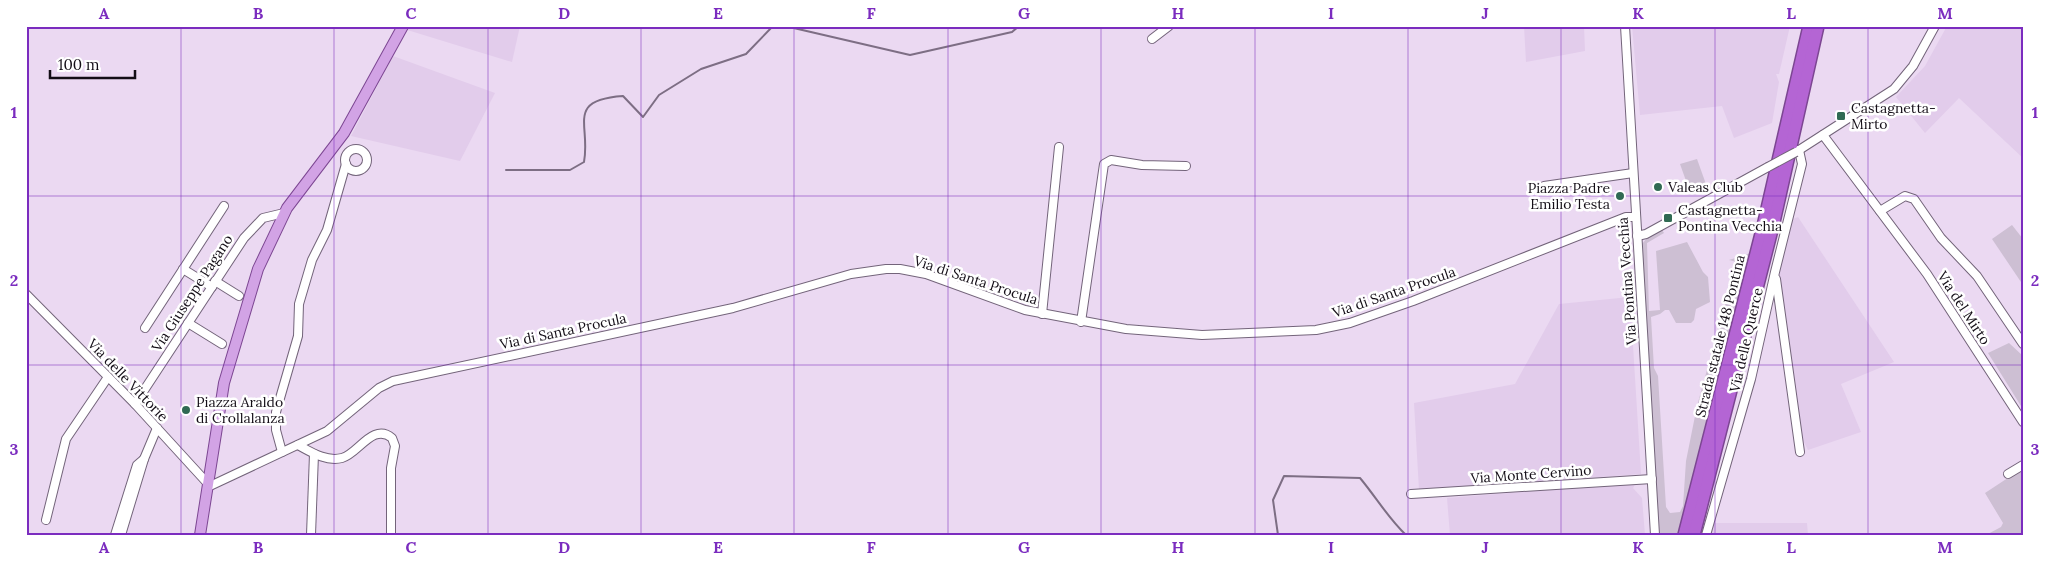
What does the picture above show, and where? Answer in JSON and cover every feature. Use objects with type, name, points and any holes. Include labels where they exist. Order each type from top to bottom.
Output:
[{"type":"highway","name":"Strada statale 148 Pontina","points":[[1684,535],[1763,226],[1808,26]]},
{"type":"highway","name":"Strada statale 148 Pontina","points":[[1694,535],[1774,222],[1818,26]]},
{"type":"main road","points":[[200,535],[210,486],[227,368],[252,286],[284,213],[344,132],[403,26]]},
{"type":"street","points":[[1152,39],[1169,26]]},
{"type":"street","name":"Via Pontina Vecchia","points":[[1625,26],[1654,535]]},
{"type":"street","points":[[1637,236],[1652,231],[1798,151],[1877,102],[1897,86],[1917,59],[1935,26]]},
{"type":"street","name":"Via del Mirto","points":[[1823,135],[1933,282],[2023,422]]},
{"type":"street","points":[[1042,314],[1059,147]]},
{"type":"street","name":"Via delle Querce","points":[[1706,535],[1751,379],[1802,164],[1798,151]]},
{"type":"street","points":[[1081,322],[1104,164],[1111,160],[1142,165],[1186,166]]},
{"type":"street","points":[[282,452],[276,430],[275,415],[298,338],[299,304],[311,263],[328,230],[346,164]]},
{"type":"street","points":[[1544,186],[1634,173]]},
{"type":"street","name":"Via del Mirto","points":[[1880,211],[1905,196],[1914,199],[1937,233],[1982,283],[2023,344]]},
{"type":"street","points":[[145,328],[224,206]]},
{"type":"street","name":"Via Giuseppe Pagano","points":[[135,404],[244,238],[256,224],[269,216],[284,213]]},
{"type":"street","name":"Via di Santa Procula","points":[[210,486],[332,428],[376,390],[393,381],[734,308],[868,270],[891,268],[914,271],[1000,302],[1042,314],[1081,322],[1144,331],[1190,334],[1271,334],[1324,329],[1406,304],[1626,216],[1636,217]]},
{"type":"street","points":[[183,269],[239,296]]},
{"type":"street","points":[[1775,272],[1800,452]]},
{"type":"street","name":"Via delle Vittorie","points":[[26,294],[158,428],[210,486]]},
{"type":"street","points":[[188,323],[222,344]]},
{"type":"street","points":[[46,520],[66,439],[108,376]]},
{"type":"street","points":[[131,535],[119,534],[136,465],[144,459],[158,428]]},
{"type":"street","points":[[298,445],[314,454],[327,458],[341,458],[350,454],[372,436],[383,434],[392,438],[395,447],[391,468],[391,535]]},
{"type":"street","points":[[311,535],[314,454]]},
{"type":"street","points":[[2008,474],[2023,465]]},
{"type":"street","name":"Via Monte Cervino","points":[[1410,494],[1652,479]]},
{"type":"shaded area","points":[[406,26],[520,26],[512,62],[404,29]]},
{"type":"shaded area","points":[[1524,26],[1584,26],[1585,51],[1526,62]]},
{"type":"shaded area","points":[[1632,26],[1790,26],[1779,74],[1776,74],[1779,82],[1772,123],[1734,138],[1722,106],[1640,115]]},
{"type":"shaded area","points":[[1947,26],[2023,26],[2023,158],[1959,98],[1925,133],[1896,97],[1925,66]]},
{"type":"shaded area","points":[[393,56],[495,93],[460,161],[351,136]]},
{"type":"shaded area","points":[[1697,159],[1707,187],[1690,192],[1680,164]]},
{"type":"shaded area","points":[[1798,217],[1894,362],[1841,384],[1861,432],[1808,450],[1801,436],[1790,363],[1791,358],[1789,356],[1784,306],[1778,277],[1793,219]]},
{"type":"shaded area","points":[[2012,225],[2023,239],[2023,285],[1992,239]]},
{"type":"shaded area","points":[[1662,230],[1664,233],[1647,243],[1649,311],[1660,310],[1656,251],[1687,242],[1703,272],[1708,277],[1710,302],[1696,309],[1694,320],[1691,323],[1676,323],[1669,310],[1651,317],[1654,368],[1658,376],[1666,507],[1670,513],[1680,512],[1683,506],[1686,461],[1697,406],[1737,262],[1729,260],[1751,253],[1683,535],[1659,535],[1642,244],[1647,238]]},
{"type":"shaded area","points":[[1630,297],[1641,474],[1419,490],[1414,403],[1515,384],[1559,304]]},
{"type":"shaded area","points":[[2009,343],[2023,356],[2021,406],[1988,353]]},
{"type":"shaded area","points":[[2023,468],[2023,535],[1986,535],[2001,527],[2003,523],[1985,493]]},
{"type":"shaded area","points":[[1636,483],[1633,488],[1642,498],[1645,535],[1450,535],[1447,498]]},
{"type":"shaded area","points":[[1712,523],[1807,523],[1808,535],[1709,535]]},
{"type":"waterway","points":[[506,170],[570,170],[584,162],[584,117],[587,109],[593,103],[605,98],[623,96],[643,117],[659,95],[701,69],[746,54],[773,26]]},
{"type":"waterway","points":[[785,26],[910,55],[1012,32],[1019,26]]},
{"type":"waterway","points":[[1278,535],[1273,500],[1284,476],[1360,478],[1393,522],[1406,535]]},
{"type":"place","name":"Castagnetta- Mirto","points":[[1841,116]]},
{"type":"place","name":"Valeas Club","points":[[1658,187]]},
{"type":"place","name":"Piazza Padre Emilio Testa","points":[[1620,196]]},
{"type":"place","name":"Castagnetta- Pontina Vecchia","points":[[1668,218]]},
{"type":"place","name":"Piazza Araldo di Crollalanza","points":[[186,410]]}]
